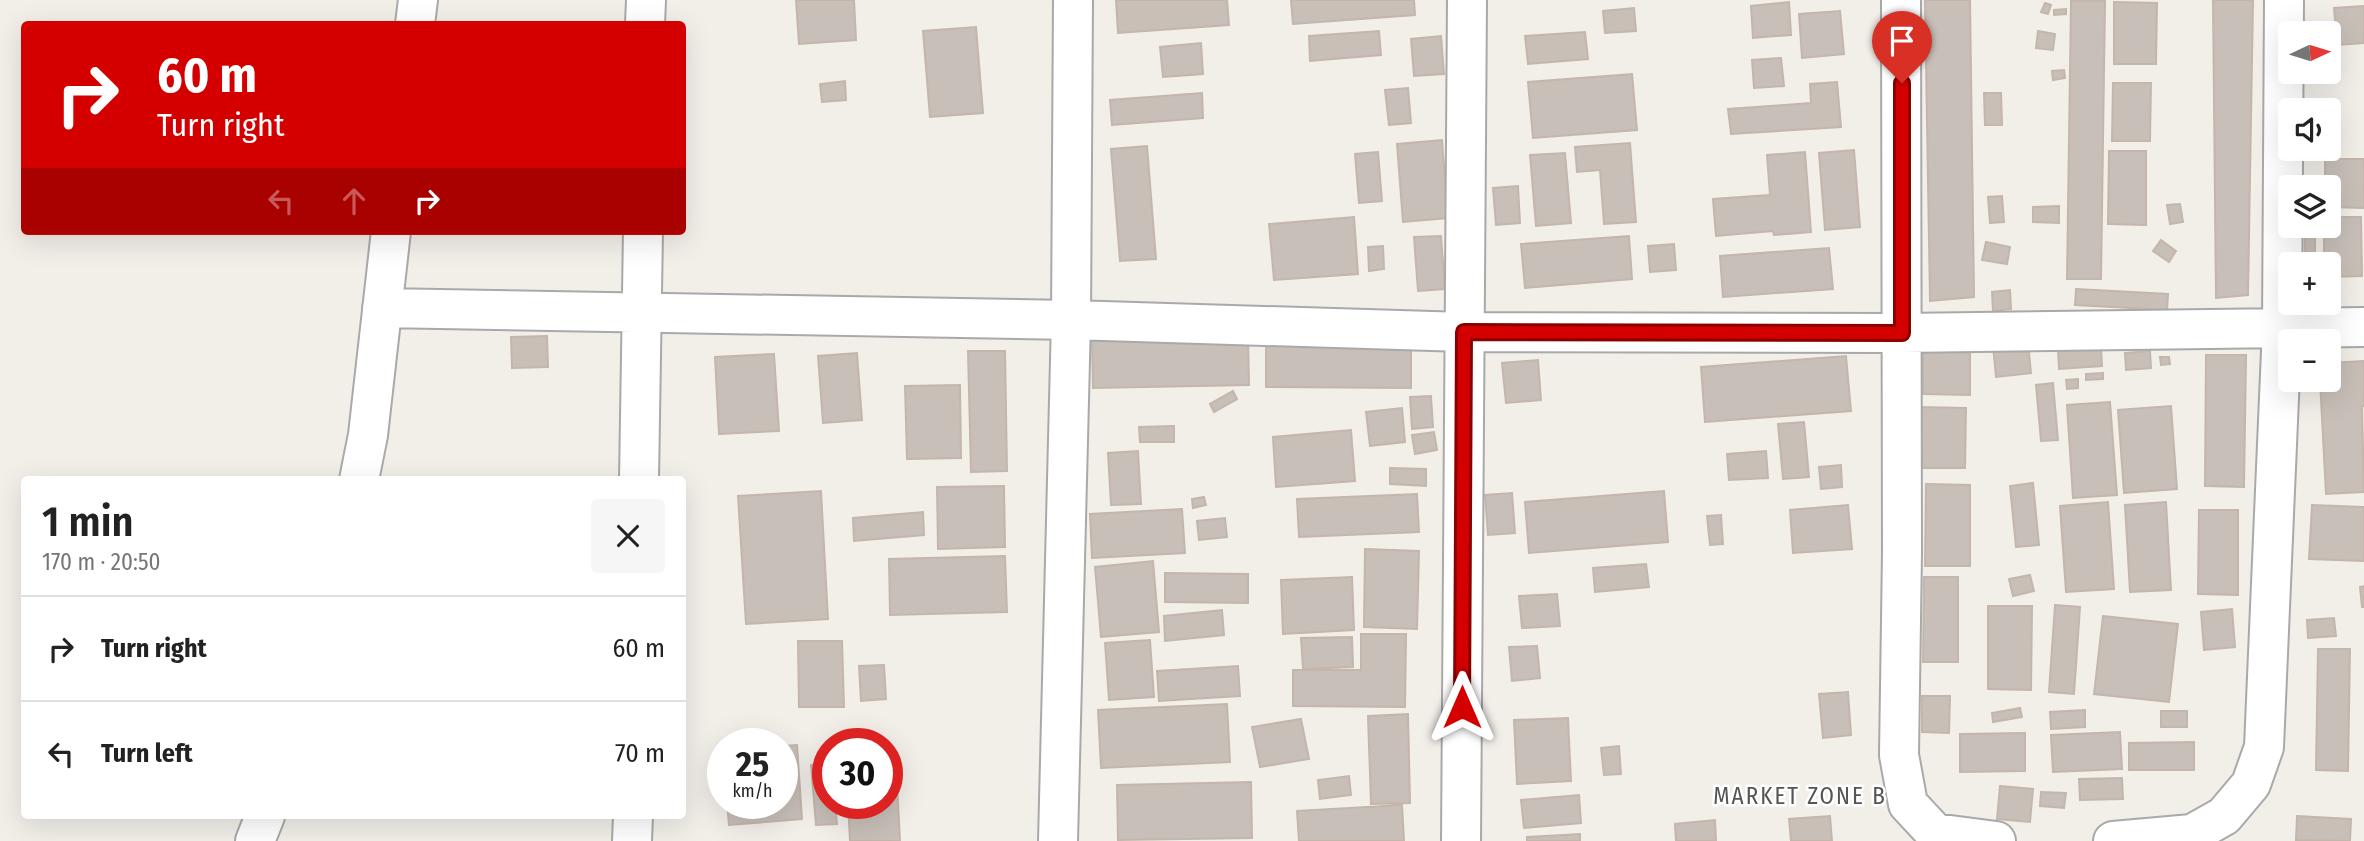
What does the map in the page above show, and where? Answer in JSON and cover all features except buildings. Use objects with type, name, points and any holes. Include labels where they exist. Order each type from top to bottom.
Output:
[{"type":"street","points":[[415,21],[418,0]]},
{"type":"street","points":[[645,21],[646,0]]},
{"type":"street","points":[[1058,841],[1070,320],[1073,0]]},
{"type":"street","points":[[1461,841],[1467,0]]},
{"type":"street","points":[[1902,0],[1899,755],[1908,804],[1935,833],[1996,841]]},
{"type":"street","points":[[2113,841],[2192,834],[2224,816],[2251,784],[2264,747],[2281,328],[2284,0]]},
{"type":"street","points":[[360,476],[368,435],[391,235]]},
{"type":"street","points":[[639,476],[643,235]]},
{"type":"street","points":[[382,308],[1070,320],[1464,332],[1902,333],[2364,327]]},
{"type":"street","points":[[255,841],[264,819]]},
{"type":"street","points":[[632,841],[633,819]]},
{"type":"district","name":"MARKET ZONE B","points":[[1800,796]]},
{"type":"route","points":[[1462,707],[1464,332],[1902,333],[1902,83]]}]
